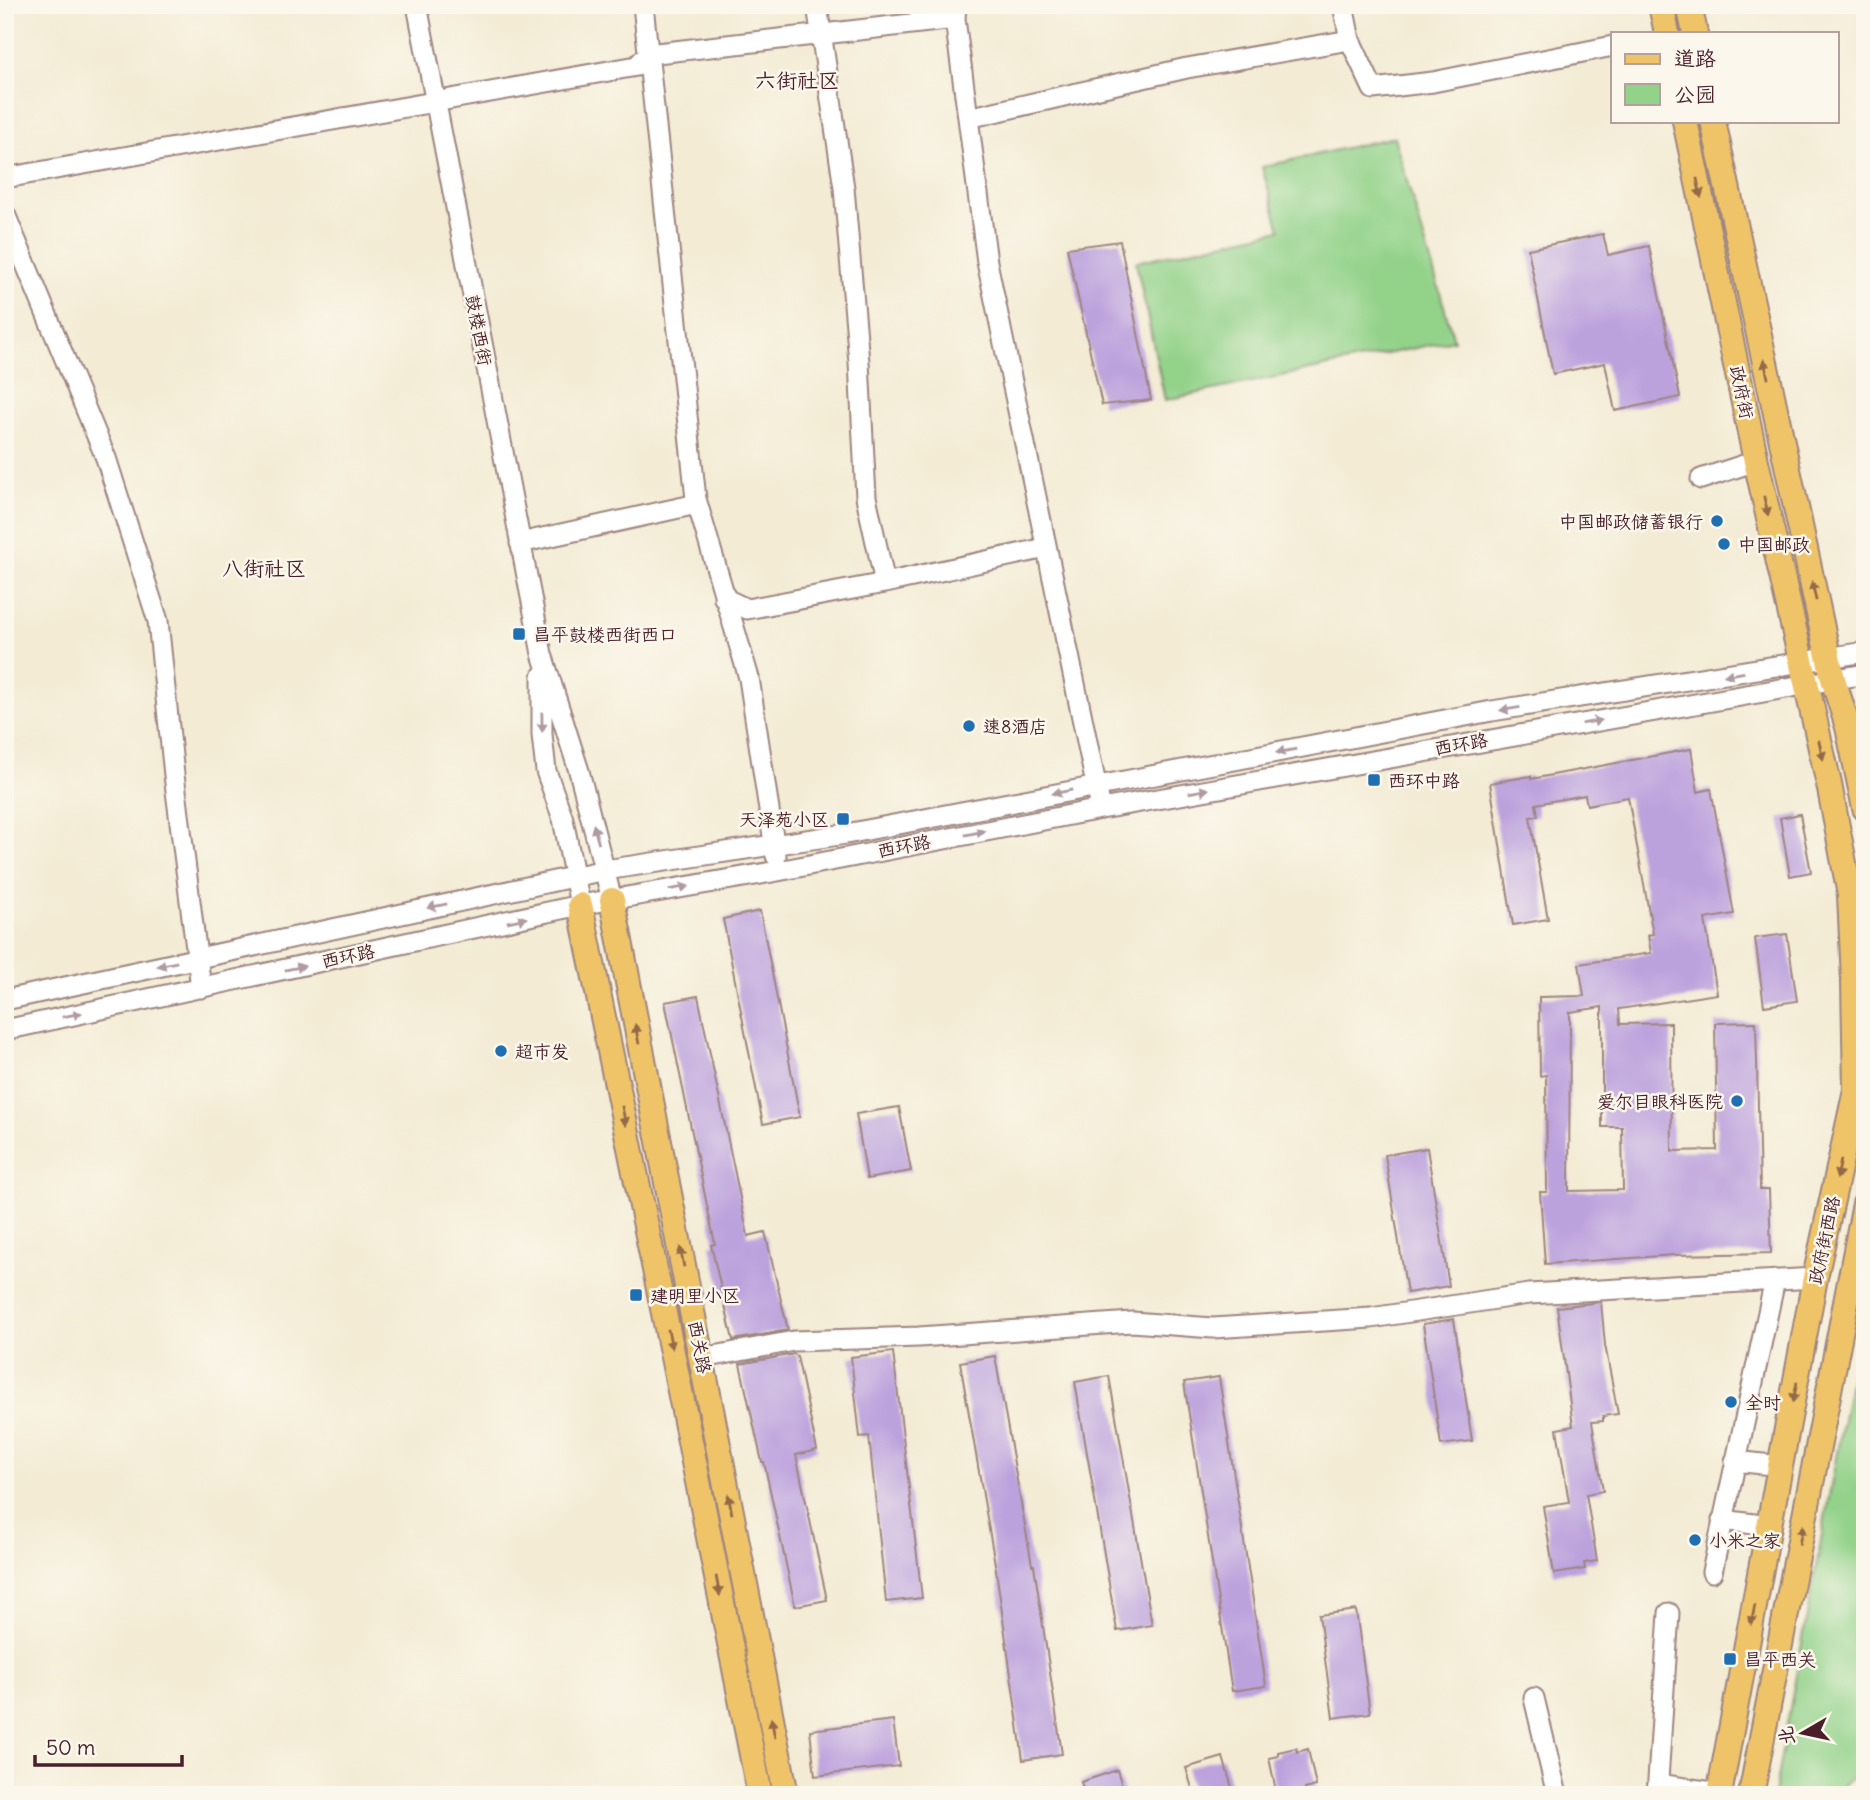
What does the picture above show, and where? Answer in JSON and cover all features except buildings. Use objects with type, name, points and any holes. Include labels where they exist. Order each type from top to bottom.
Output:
[{"type":"main road","points":[[1661,5],[1667,32]]},
{"type":"main road","points":[[1689,5],[1695,32]]},
{"type":"main road","name":"政府街","points":[[1685,122],[1756,461],[1804,673]]},
{"type":"main road","name":"政府街","points":[[1713,122],[1831,668]]},
{"type":"main road","points":[[1831,668],[1848,727],[1865,808]]},
{"type":"main road","name":"政府街西路","points":[[1719,1794],[1815,1278],[1856,1090],[1850,895],[1804,673]]},
{"type":"main road","name":"西关路","points":[[612,900],[786,1795]]},
{"type":"main road","name":"西关路","points":[[580,905],[760,1795]]},
{"type":"main road","name":"政府街西路","points":[[1751,1795],[1865,1204]]},
{"type":"street","name":"鼓楼西街","points":[[417,5],[542,654],[579,771],[612,900]]},
{"type":"street","points":[[643,5],[697,504],[749,678],[778,871]]},
{"type":"street","points":[[817,5],[844,188],[859,362],[866,496],[885,583]]},
{"type":"street","points":[[1343,5],[1350,40],[1373,89],[1433,82],[1611,46]]},
{"type":"street","points":[[5,177],[638,65],[648,54],[821,34],[956,12],[986,262],[1101,808]]},
{"type":"street","points":[[968,118],[1187,68],[1350,40]]},
{"type":"street","points":[[5,214],[106,458],[158,621],[201,988]]},
{"type":"street","points":[[1701,479],[1756,461]]},
{"type":"street","points":[[520,542],[697,504]]},
{"type":"street","points":[[724,598],[747,609],[885,583],[1046,548]]},
{"type":"street","points":[[1804,673],[1831,668],[1865,652]]},
{"type":"street","name":"鼓楼西街","points":[[542,654],[542,735],[546,771],[563,819],[580,905]]},
{"type":"street","points":[[1831,668],[1865,674]]},
{"type":"street","name":"西环路","points":[[5,1000],[605,870],[846,834],[1492,712],[1804,673]]},
{"type":"street","name":"西环路","points":[[5,1030],[580,905],[778,871],[1804,673]]},
{"type":"street","points":[[702,1358],[794,1341],[919,1337],[1132,1322],[1213,1328],[1371,1318],[1529,1294],[1815,1278]]},
{"type":"street","points":[[1712,1572],[1775,1280]]},
{"type":"street","points":[[1735,1461],[1780,1466]]},
{"type":"street","points":[[1722,1520],[1770,1526]]},
{"type":"street","points":[[1669,1614],[1658,1790],[1719,1794]]},
{"type":"street","points":[[1534,1698],[1557,1795]]},
{"type":"green space","points":[[1394,137],[1454,340],[1165,400],[1136,262],[1280,230],[1262,167]]},
{"type":"green space","points":[[1865,1301],[1865,1767],[1831,1795],[1774,1795]]},
{"type":"place","name":"中国邮政储蓄银行","points":[[1717,521]]},
{"type":"place","name":"中国邮政","points":[[1724,544]]},
{"type":"place","name":"昌平鼓楼西街西口","points":[[519,634]]},
{"type":"place","name":"速8酒店","points":[[969,726]]},
{"type":"place","name":"西环中路","points":[[1374,780]]},
{"type":"place","name":"天泽苑小区","points":[[843,819]]},
{"type":"place","name":"超市发","points":[[501,1051]]},
{"type":"place","name":"爱尔目眼科医院","points":[[1737,1101]]},
{"type":"place","name":"建明里小区","points":[[636,1295]]},
{"type":"place","name":"全时","points":[[1731,1402]]},
{"type":"place","name":"小米之家","points":[[1695,1540]]},
{"type":"place","name":"昌平西关","points":[[1730,1659]]},
{"type":"district","name":"六街社区","points":[[797,80]]},
{"type":"district","name":"八街社区","points":[[264,568]]}]
